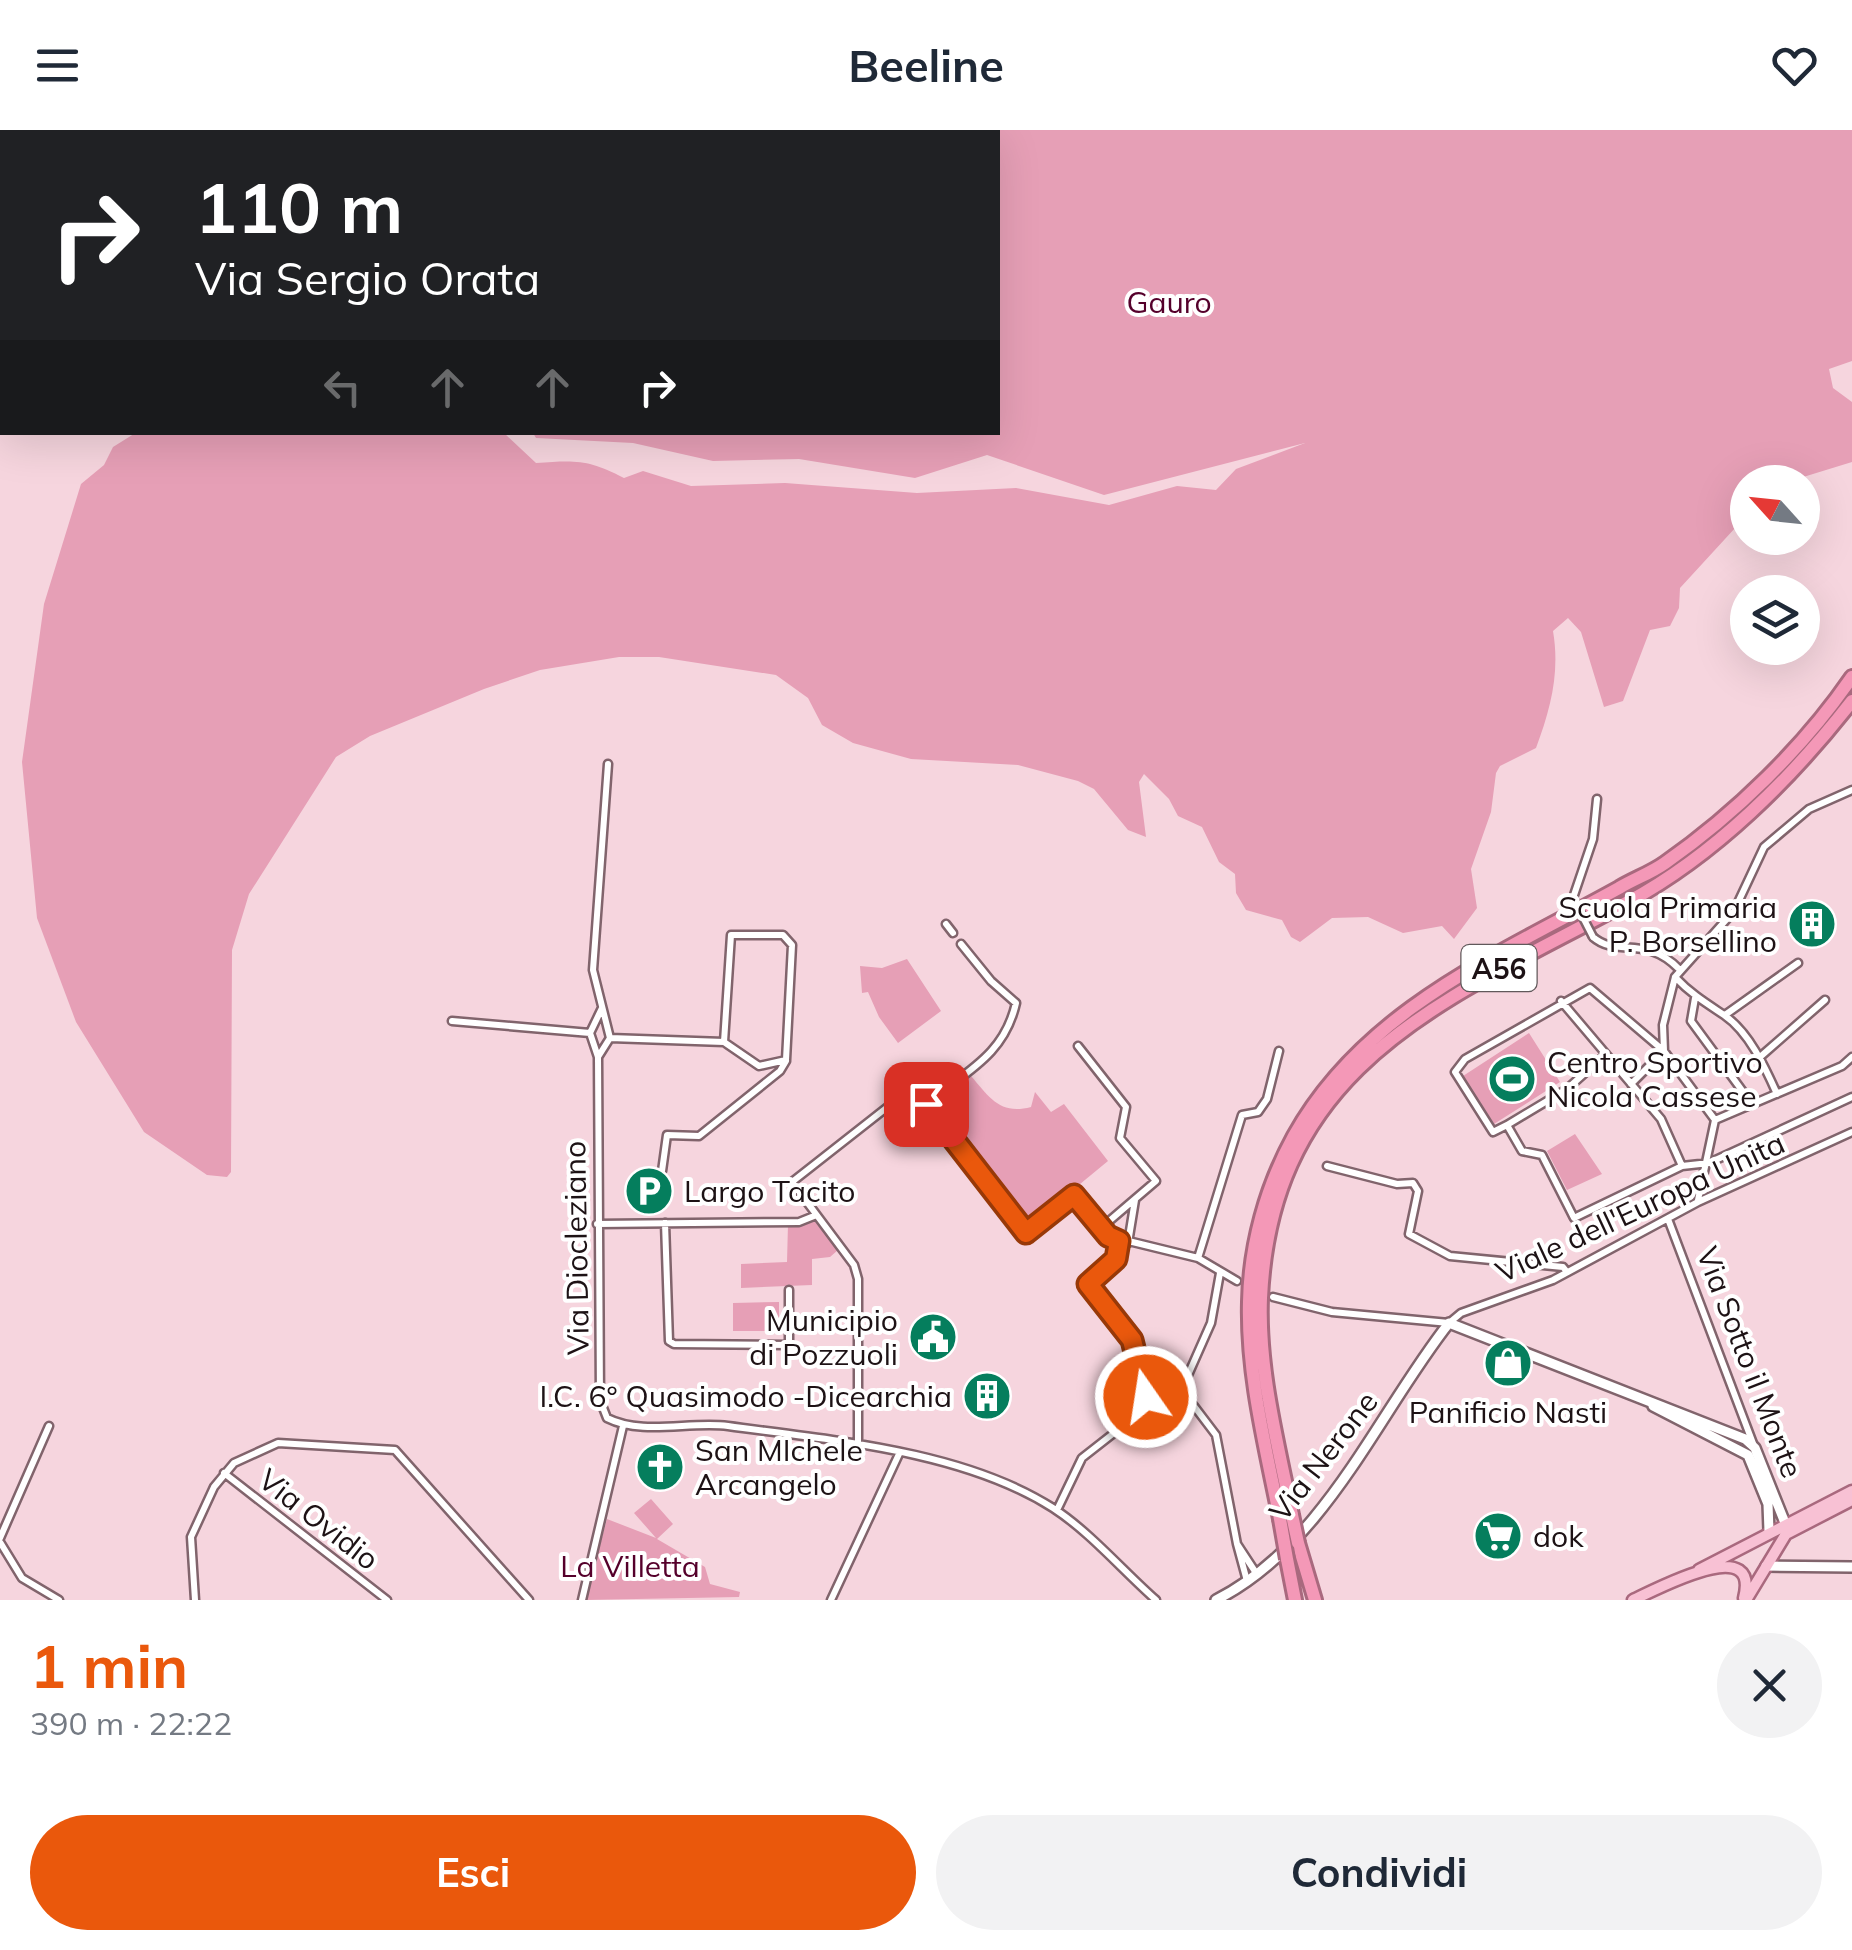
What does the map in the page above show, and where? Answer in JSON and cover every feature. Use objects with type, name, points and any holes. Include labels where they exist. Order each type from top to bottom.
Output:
[{"type":"highway","name":"A56","points":[[1306,1600],[1298,1544],[1286,1517],[1253,1371],[1250,1279],[1258,1232],[1276,1175],[1315,1102],[1352,1056],[1395,1017],[1458,976],[1664,864],[1754,788],[1852,677]]},
{"type":"highway","name":"A56","points":[[1295,1600],[1266,1372],[1262,1280],[1272,1224],[1286,1180],[1326,1106],[1378,1048],[1426,1010],[1628,902],[1714,842],[1802,760],[1852,701]]},
{"type":"highway","points":[[1298,1544],[1315,1600]]},
{"type":"highway","points":[[1287,1600],[1284,1574],[1288,1559]]},
{"type":"main road","points":[[1633,1600],[1852,1491]]},
{"type":"main road","points":[[1744,1600],[1786,1534],[1852,1500]]},
{"type":"main road","points":[[1699,1570],[1735,1568],[1745,1579],[1744,1600]]},
{"type":"street","points":[[598,1056],[610,1038],[593,970],[608,764]]},
{"type":"street","points":[[1632,1084],[1664,1051],[1663,1025],[1677,973],[1720,932],[1764,847],[1808,809],[1852,790]]},
{"type":"street","points":[[1597,799],[1593,839],[1573,898],[1593,937],[1602,944],[1648,946],[1663,952],[1695,998],[1725,1016],[1760,1057],[1776,1094]]},
{"type":"street","points":[[946,924],[953,934]]},
{"type":"street","points":[[662,1171],[667,1135],[698,1136],[780,1071],[786,1060],[792,945],[783,935],[731,935],[724,1042]]},
{"type":"street","points":[[926,1104],[990,1058],[1012,1021],[1016,1003],[961,944]]},
{"type":"street","points":[[1725,1016],[1798,962]]},
{"type":"street","points":[[1606,1054],[1567,1089],[1494,1132],[1454,1072],[1464,1059],[1590,988],[1664,1051],[1715,1120],[1698,1202]]},
{"type":"street","points":[[1695,998],[1691,1020],[1752,1104]]},
{"type":"street","points":[[1760,1057],[1825,1000]]},
{"type":"street","points":[[1561,1001],[1661,1119],[1682,1166]]},
{"type":"street","points":[[452,1020],[590,1033],[602,1008]]},
{"type":"street","name":"Via Diocleziano","points":[[590,1033],[598,1056],[600,1400],[607,1418],[623,1426]]},
{"type":"street","points":[[610,1038],[724,1042],[744,1060],[759,1066],[786,1060]]},
{"type":"street","points":[[1078,1046],[1126,1107],[1120,1138],[1156,1182],[1101,1228]]},
{"type":"street","points":[[1198,1258],[1242,1116],[1258,1112],[1267,1099],[1280,1051]]},
{"type":"street","points":[[1715,1120],[1852,1057]]},
{"type":"street","points":[[858,1447],[858,1279],[854,1266],[794,1190],[794,1176],[913,1087],[1026,1233],[1074,1195],[1101,1228],[1123,1242],[1198,1258],[1237,1281]]},
{"type":"street","points":[[1507,1124],[1522,1151],[1542,1155],[1574,1218],[1682,1166],[1709,1163],[1852,1097]]},
{"type":"street","name":"Viale dell'Europa Unita","points":[[1449,1323],[1462,1313],[1567,1272],[1698,1202],[1852,1132]]},
{"type":"street","points":[[1327,1166],[1397,1184],[1414,1183],[1418,1191],[1409,1234],[1450,1256],[1563,1267],[1567,1272]]},
{"type":"street","points":[[1136,1198],[1116,1259],[1088,1284],[1132,1340],[1150,1403]]},
{"type":"street","points":[[597,1224],[799,1222],[815,1216]]},
{"type":"street","name":"Via Sotto il Monte","points":[[1668,1218],[1746,1424],[1768,1504],[1769,1531]]},
{"type":"street","points":[[665,1224],[669,1342],[789,1345],[789,1290]]},
{"type":"street","points":[[1057,1510],[1082,1458],[1178,1385],[1202,1349],[1220,1272]]},
{"type":"street","points":[[1273,1296],[1332,1312],[1449,1323],[1653,1406],[1751,1451]]},
{"type":"street","name":"Via Nerone","points":[[1216,1600],[1256,1573],[1333,1495],[1449,1323]]},
{"type":"street","points":[[1178,1385],[1216,1436],[1247,1581]]},
{"type":"street","points":[[1653,1406],[1673,1408],[1740,1437],[1751,1451]]},
{"type":"street","points":[[1740,1437],[1746,1424]]},
{"type":"street","points":[[49,1426],[0,1540],[22,1578],[59,1600]]},
{"type":"street","points":[[582,1600],[623,1426],[723,1426],[899,1454],[996,1478],[1057,1510],[1156,1600]]},
{"type":"street","points":[[1722,1438],[1740,1437]]},
{"type":"street","points":[[194,1600],[191,1538],[204,1503],[224,1474],[252,1452],[278,1443],[392,1448],[528,1600]]},
{"type":"street","name":"Via Sotto il Monte","points":[[1751,1451],[1786,1523]]},
{"type":"street","points":[[831,1600],[899,1454]]},
{"type":"street","name":"Via Ovidio","points":[[224,1474],[387,1600]]},
{"type":"street","points":[[1237,1544],[1256,1573]]},
{"type":"street","points":[[1766,1566],[1852,1566]]},
{"type":"green space","name":"Gauro","points":[[1000,130],[1852,130],[1852,361],[1829,369],[1833,388],[1852,402],[1852,462],[1820,472],[1820,465],[1730,465],[1730,534],[1680,588],[1679,608],[1670,626],[1650,630],[1623,701],[1604,707],[1581,632],[1568,618],[1553,631],[1555,675],[1541,733],[1536,748],[1500,766],[1496,773],[1491,812],[1471,869],[1477,908],[1454,939],[1442,926],[1403,933],[1368,917],[1332,918],[1300,942],[1291,937],[1282,920],[1246,910],[1236,893],[1235,874],[1219,862],[1202,827],[1178,816],[1169,799],[1144,774],[1139,782],[1146,837],[1128,830],[1094,789],[1078,781],[1018,765],[911,759],[853,743],[822,725],[808,698],[776,675],[659,657],[619,657],[540,670],[370,736],[336,757],[249,894],[232,950],[231,1172],[227,1177],[207,1175],[144,1132],[76,1022],[37,918],[22,762],[44,604],[81,484],[104,465],[113,447],[132,435],[506,435],[536,463],[583,463],[624,478],[643,471],[691,486],[785,483],[917,493],[1016,488],[1109,505],[1177,486],[1216,490],[1236,469],[1305,443],[1104,495],[987,455],[915,478],[799,459],[713,461],[633,443],[534,435],[1000,435]]},
{"type":"green space","points":[[907,959],[941,1011],[898,1043],[879,1017],[868,992],[862,993],[860,966],[882,968]]},
{"type":"green space","name":"Centro Sportivo Nicola Cassese","points":[[1529,1033],[1560,1082],[1494,1124],[1463,1076]]},
{"type":"green space","points":[[971,1076],[1003,1107],[1031,1107],[1035,1092],[1051,1112],[1064,1104],[1108,1161],[1040,1217],[1024,1219],[934,1105]]},
{"type":"green space","points":[[1575,1134],[1602,1174],[1567,1190],[1547,1151]]},
{"type":"green space","points":[[813,1219],[838,1250],[830,1257],[812,1259],[812,1285],[741,1288],[741,1264],[787,1262],[788,1224]]},
{"type":"green space","points":[[779,1302],[779,1331],[733,1331],[733,1303]]},
{"type":"green space","name":"La Villetta","points":[[651,1499],[673,1524],[657,1539],[705,1567],[710,1584],[740,1592],[739,1597],[585,1600],[607,1519],[656,1538],[634,1513]]},
{"type":"place","name":"Scuola Primaria P. Borsellino","points":[[1812,924]]},
{"type":"place","name":"Centro Sportivo Nicola Cassese","points":[[1512,1079]]},
{"type":"place","name":"Largo Tacito","points":[[649,1191]]},
{"type":"place","name":"Municipio di Pozzuoli","points":[[933,1337]]},
{"type":"place","name":"Panificio Nasti","points":[[1508,1363]]},
{"type":"place","name":"I.C. 6° Quasimodo -Dicearchia","points":[[987,1396]]},
{"type":"place","name":"San MIchele Arcangelo","points":[[660,1467]]},
{"type":"place","name":"dok","points":[[1498,1536]]},
{"type":"route","points":[[926,1104],[1026,1233],[1074,1195],[1108,1236],[1119,1241],[1116,1259],[1088,1284],[1132,1340],[1146,1397]]}]
